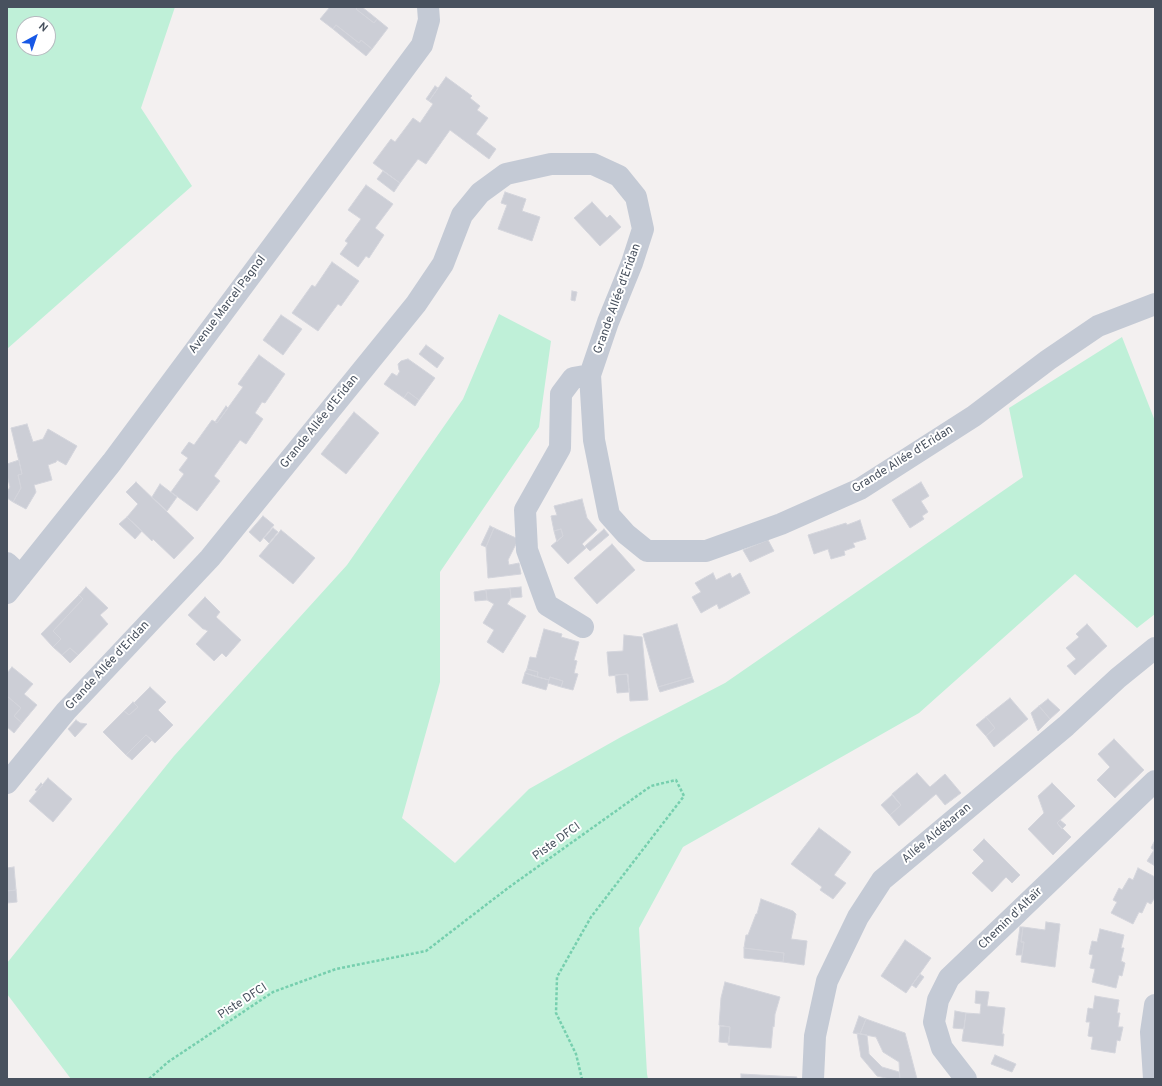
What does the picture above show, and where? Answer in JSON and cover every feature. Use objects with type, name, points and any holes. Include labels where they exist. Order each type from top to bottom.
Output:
[{"type":"street","name":"Avenue Marcel Pagnol","points":[[7,593],[14,570],[112,462],[422,45],[429,20],[428,7]]},
{"type":"street","name":"Grande Allée d'Eridan","points":[[7,783],[66,711],[210,558],[416,304],[443,264],[462,215],[480,193],[506,174],[551,164],[593,164],[619,176],[636,197],[643,229],[632,263],[608,322],[590,375],[594,440],[609,514],[626,534],[648,551],[706,551],[780,524],[860,490],[974,416],[1048,360],[1098,326],[1155,304]]},
{"type":"street","points":[[583,627],[547,604],[527,550],[525,510],[560,448],[561,394],[573,378],[590,375]]},
{"type":"street","name":"Allée Aldébaran","points":[[813,1079],[815,1036],[827,981],[858,917],[882,880],[1066,726],[1118,678],[1155,648]]},
{"type":"street","name":"Chemin d'Altaïr","points":[[966,1079],[942,1048],[934,1022],[938,1000],[949,978],[1155,781]]},
{"type":"street","points":[[1154,1079],[1151,1032],[1155,1005]]},
{"type":"path","name":"Piste DFCI","points":[[149,1079],[168,1062],[273,992],[336,969],[426,952],[508,888],[651,786],[676,780],[684,796],[591,917],[557,977],[556,1013],[576,1054],[582,1079]]},
{"type":"green space","points":[[7,7],[175,7],[141,108],[192,186],[7,349]]},
{"type":"green space","points":[[499,314],[551,341],[539,427],[440,572],[440,682],[402,818],[455,863],[529,789],[621,737],[725,683],[1023,477],[1009,408],[1122,337],[1155,421],[1155,614],[1137,628],[1075,574],[919,713],[683,847],[639,928],[648,1079],[71,1079],[7,994],[7,963],[174,756],[347,565],[463,399]]},
{"type":"building","points":[[330,7],[358,7],[356,9],[374,23],[377,19],[388,28],[372,49],[361,40],[359,43],[336,25],[333,29],[320,19]]},
{"type":"building","points":[[358,7],[362,7],[377,19],[374,23],[356,9]]},
{"type":"building","points":[[336,25],[359,43],[361,40],[372,49],[366,56],[333,29]]},
{"type":"building","points":[[446,77],[472,96],[470,98],[480,106],[477,110],[488,118],[476,134],[496,149],[489,159],[450,130],[426,164],[418,159],[400,183],[373,163],[391,139],[395,142],[413,118],[420,123],[433,104],[429,101]]},
{"type":"building","points":[[435,86],[438,88],[429,101],[426,99]]},
{"type":"building","points":[[383,171],[400,183],[394,192],[377,179]]},
{"type":"building","points":[[366,185],[393,204],[375,228],[384,235],[369,258],[366,256],[358,267],[340,254],[348,243],[345,241],[361,219],[348,210]]},
{"type":"building","points":[[505,192],[526,199],[522,211],[540,217],[532,241],[498,229],[507,205],[501,203]]},
{"type":"building","points":[[592,202],[607,218],[610,215],[621,227],[600,246],[574,218]]},
{"type":"building","points":[[332,262],[359,281],[341,306],[338,304],[318,331],[292,313],[312,285],[315,287]]},
{"type":"building","points":[[572,291],[577,292],[575,301],[571,300]]},
{"type":"building","points":[[281,315],[302,329],[283,355],[263,340]]},
{"type":"building","points":[[426,345],[444,358],[437,368],[419,354]]},
{"type":"building","points":[[259,355],[285,374],[265,403],[262,402],[255,413],[263,419],[246,444],[240,440],[214,476],[220,481],[197,511],[171,492],[184,474],[179,470],[188,458],[181,453],[189,442],[194,445],[212,420],[217,423],[243,387],[238,384]]},
{"type":"building","points":[[408,359],[435,378],[419,400],[408,392],[404,398],[384,384],[392,373],[397,376],[400,371],[398,364],[401,361]]},
{"type":"building","points":[[408,392],[419,400],[415,406],[404,398]]},
{"type":"building","points":[[226,406],[228,408],[217,423],[215,422]]},
{"type":"building","points":[[354,412],[379,433],[346,474],[321,454]]},
{"type":"building","points":[[27,424],[33,442],[43,439],[48,429],[77,446],[66,465],[57,460],[56,462],[48,465],[52,480],[34,485],[36,492],[26,509],[13,502],[21,488],[18,475],[22,474],[11,428]]},
{"type":"building","points":[[19,460],[22,474],[18,475],[21,488],[13,502],[7,498],[7,492],[10,487],[7,475],[7,464]]},
{"type":"building","points":[[136,482],[194,538],[174,559],[153,539],[152,541],[127,517],[138,504],[126,492]]},
{"type":"building","points":[[921,482],[929,496],[921,501],[928,512],[922,516],[924,519],[910,528],[892,500]]},
{"type":"building","points":[[160,484],[177,497],[167,511],[152,497]]},
{"type":"building","points":[[582,499],[587,518],[597,530],[582,544],[586,548],[568,564],[551,546],[563,536],[561,529],[554,531],[551,516],[557,515],[554,506]]},
{"type":"building","points":[[263,516],[274,525],[260,542],[249,532]]},
{"type":"building","points":[[127,517],[142,531],[135,539],[119,524]]},
{"type":"building","points":[[860,520],[866,539],[853,543],[855,547],[844,551],[845,555],[831,559],[828,549],[814,554],[808,535],[846,523],[847,525]]},
{"type":"building","points":[[490,526],[494,528],[486,547],[481,545]]},
{"type":"building","points":[[273,528],[278,532],[269,543],[264,538]]},
{"type":"building","points":[[494,528],[516,538],[517,542],[508,560],[509,565],[519,563],[521,574],[488,578],[486,547]]},
{"type":"building","points":[[561,529],[563,536],[557,542],[554,531]]},
{"type":"building","points":[[604,529],[609,535],[590,551],[585,546]]},
{"type":"building","points":[[281,530],[315,558],[293,584],[259,556]]},
{"type":"building","points":[[768,540],[774,551],[750,562],[743,550]]},
{"type":"building","points":[[612,544],[635,570],[597,604],[574,578]]},
{"type":"building","points":[[713,573],[716,580],[730,573],[732,578],[740,573],[750,593],[719,609],[717,604],[701,613],[692,597],[701,592],[695,583]]},
{"type":"building","points":[[86,587],[108,608],[100,615],[108,624],[78,655],[70,648],[62,655],[53,647],[61,639],[53,631],[83,599],[79,595]]},
{"type":"building","points":[[521,587],[522,597],[511,598],[510,588]]},
{"type":"building","points":[[510,588],[511,598],[507,604],[526,616],[503,653],[487,642],[494,630],[483,623],[494,604],[487,600],[486,590]]},
{"type":"building","points":[[486,590],[487,600],[475,601],[474,592]]},
{"type":"building","points":[[79,595],[83,599],[53,631],[61,639],[53,647],[41,634]]},
{"type":"building","points":[[205,597],[220,612],[216,617],[241,640],[226,657],[222,653],[214,661],[196,644],[208,631],[203,629],[188,615]]},
{"type":"building","points":[[677,624],[692,677],[658,687],[643,634]]},
{"type":"building","points":[[1087,624],[1107,646],[1075,675],[1067,666],[1076,659],[1066,648],[1079,637],[1076,634]]},
{"type":"building","points":[[544,629],[562,634],[561,637],[579,642],[574,660],[577,661],[574,673],[578,674],[573,690],[561,687],[563,681],[550,677],[549,680],[537,677],[538,672],[527,669],[530,657],[536,658]]},
{"type":"building","points":[[624,635],[642,637],[648,700],[630,701],[628,674],[609,676],[607,652],[623,651]]},
{"type":"building","points":[[70,648],[78,655],[70,663],[62,655]]},
{"type":"building","points":[[12,667],[33,684],[24,694],[37,705],[22,723],[14,716],[21,708],[7,696],[7,673]]},
{"type":"building","points":[[527,669],[538,672],[537,677],[525,673]]},
{"type":"building","points":[[525,673],[549,680],[546,690],[522,683]]},
{"type":"building","points":[[627,674],[629,692],[617,693],[615,675]]},
{"type":"building","points":[[550,677],[563,681],[561,687],[548,683]]},
{"type":"building","points":[[692,677],[694,682],[660,692],[658,687]]},
{"type":"building","points":[[150,687],[166,702],[158,710],[173,725],[155,743],[146,735],[126,755],[103,732],[124,711],[129,715],[138,707],[134,703]]},
{"type":"building","points":[[7,696],[21,708],[14,716],[22,723],[14,733],[7,727]]},
{"type":"building","points":[[1010,698],[1028,719],[994,747],[986,736],[995,728],[986,717]]},
{"type":"building","points":[[1048,699],[1060,710],[1050,719],[1039,706]]},
{"type":"building","points":[[133,702],[138,707],[129,715],[124,711]]},
{"type":"building","points":[[1039,706],[1050,719],[1038,731],[1031,713]]},
{"type":"building","points":[[986,717],[995,728],[986,736],[976,725]]},
{"type":"building","points":[[76,720],[80,723],[87,724],[75,737],[68,729]]},
{"type":"building","points":[[146,735],[152,740],[132,760],[126,755]]},
{"type":"building","points":[[1114,739],[1144,770],[1115,798],[1097,780],[1110,767],[1098,754]]},
{"type":"building","points":[[917,773],[930,787],[945,774],[961,793],[945,805],[936,794],[899,826],[890,815],[901,805],[892,794]]},
{"type":"building","points":[[48,778],[72,799],[53,822],[29,801]]},
{"type":"building","points":[[41,783],[43,785],[37,791],[35,790]]},
{"type":"building","points":[[1052,783],[1075,806],[1057,823],[1071,837],[1053,855],[1028,829],[1044,813],[1038,796]]},
{"type":"building","points":[[892,795],[901,805],[890,815],[881,805]]},
{"type":"building","points":[[1060,820],[1066,825],[1062,829],[1057,823]]},
{"type":"building","points":[[819,828],[851,852],[834,875],[846,883],[833,899],[820,890],[822,887],[791,864]]},
{"type":"building","points":[[984,839],[1020,875],[1012,883],[1006,877],[992,892],[972,873],[984,861],[973,850]]},
{"type":"building","points":[[1155,840],[1155,866],[1147,861],[1154,850],[1151,848]]},
{"type":"building","points":[[14,867],[16,890],[7,891],[7,868]]},
{"type":"building","points":[[1138,868],[1155,877],[1155,897],[1151,904],[1147,902],[1142,913],[1139,912],[1133,924],[1111,913],[1117,902],[1113,900],[1119,888],[1122,890],[1129,878],[1133,880]]},
{"type":"building","points":[[16,890],[17,902],[7,903],[7,891]]},
{"type":"building","points":[[761,899],[793,911],[796,914],[791,939],[807,941],[804,965],[783,962],[784,953],[744,948],[746,935],[748,935],[757,914]]},
{"type":"building","points":[[1046,922],[1060,924],[1055,967],[1021,962],[1024,942],[1021,942],[1023,927],[1045,930]]},
{"type":"building","points":[[1020,927],[1023,927],[1021,942],[1024,942],[1022,955],[1016,955]]},
{"type":"building","points":[[1100,929],[1124,935],[1121,948],[1124,948],[1121,961],[1125,963],[1122,976],[1119,975],[1116,988],[1092,982],[1095,969],[1090,968],[1093,955],[1089,954],[1092,941],[1097,942]]},
{"type":"building","points":[[905,940],[931,958],[906,993],[881,976]]},
{"type":"building","points":[[744,948],[784,953],[783,962],[744,958]]},
{"type":"building","points":[[920,974],[924,977],[916,988],[912,985]]},
{"type":"building","points":[[725,982],[780,997],[775,1014],[771,1048],[728,1045],[730,1027],[719,1025],[721,998]]},
{"type":"building","points":[[976,991],[989,992],[987,1006],[1005,1008],[1002,1034],[1004,1034],[1003,1046],[962,1041],[966,1013],[980,1014],[981,1004],[975,1003]]},
{"type":"building","points":[[1095,996],[1119,1000],[1117,1013],[1120,1013],[1118,1027],[1123,1027],[1120,1041],[1117,1040],[1115,1053],[1091,1049],[1093,1037],[1088,1036],[1090,1022],[1086,1022],[1088,1008],[1093,1009]]},
{"type":"building","points":[[955,1011],[966,1013],[964,1029],[953,1028]]},
{"type":"building","points":[[859,1016],[866,1019],[860,1034],[853,1033]]},
{"type":"building","points":[[866,1019],[905,1033],[917,1079],[900,1079],[899,1062],[883,1052],[876,1037],[860,1034]]},
{"type":"building","points":[[720,1026],[730,1027],[729,1043],[719,1042]]},
{"type":"building","points":[[857,1033],[867,1035],[869,1054],[882,1067],[899,1072],[900,1079],[890,1079],[877,1076],[861,1057]]},
{"type":"building","points":[[995,1055],[1016,1064],[1012,1072],[991,1064]]},
{"type":"building","points":[[741,1074],[797,1077],[796,1079],[741,1079]]}]
